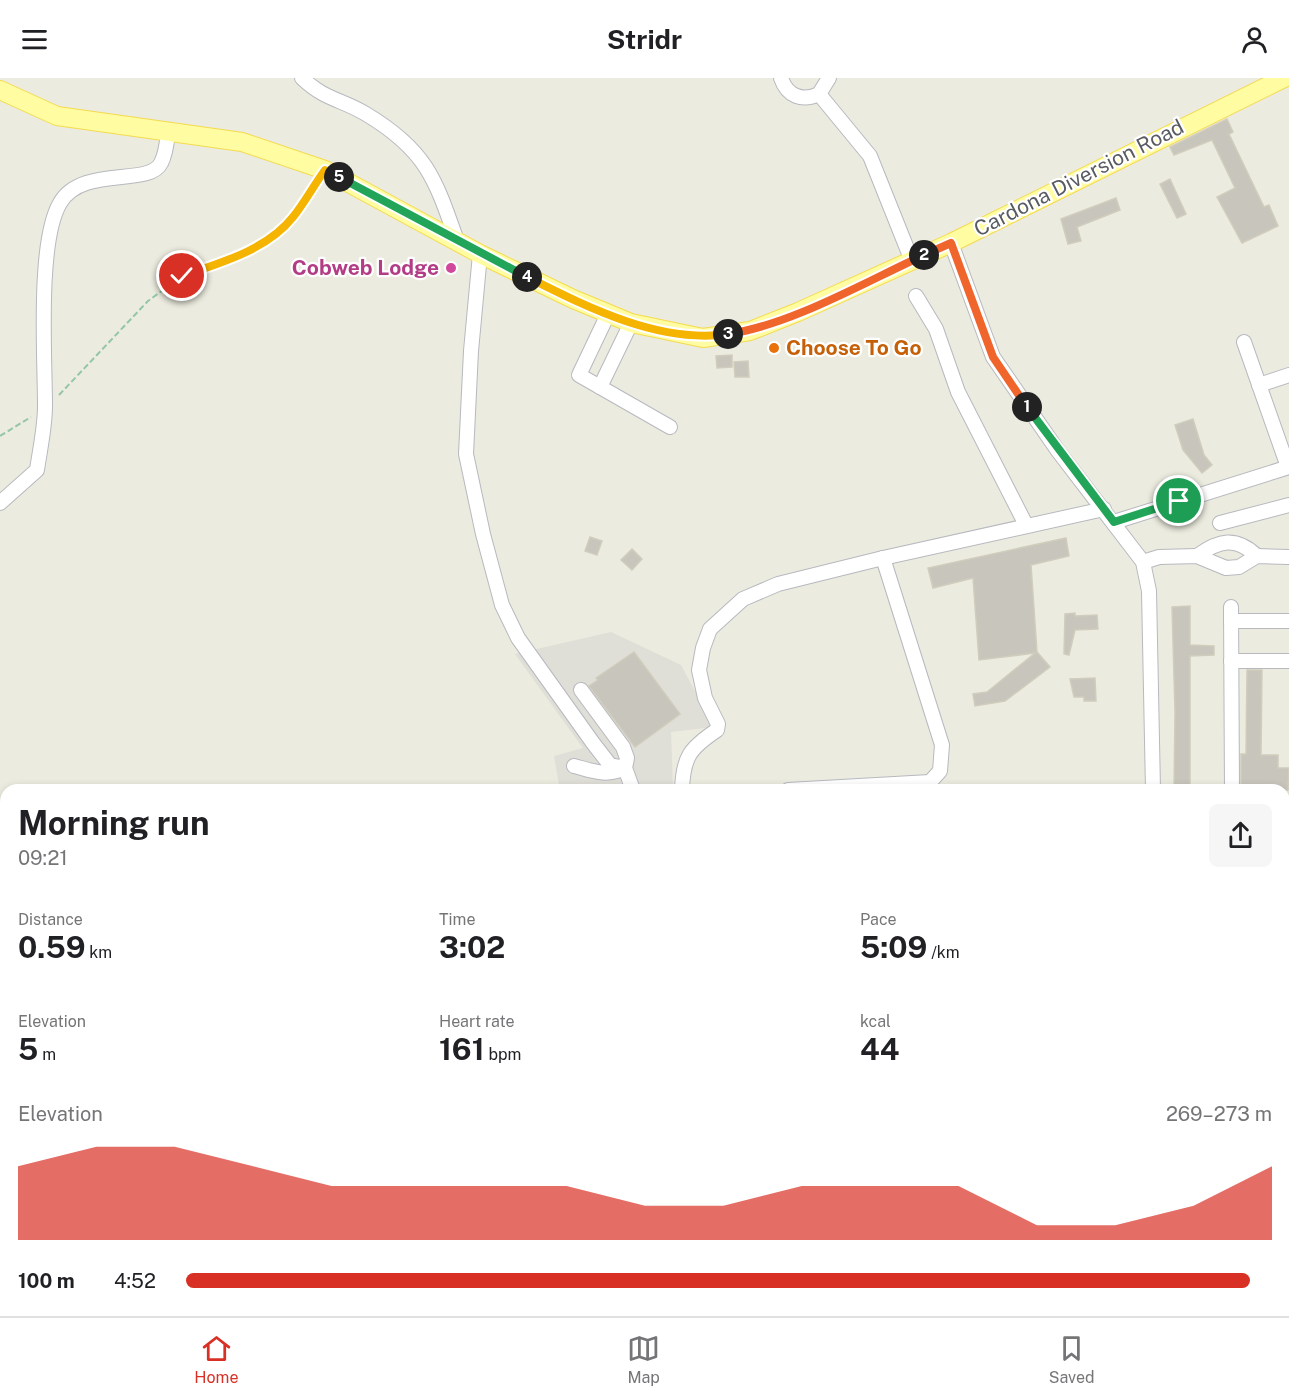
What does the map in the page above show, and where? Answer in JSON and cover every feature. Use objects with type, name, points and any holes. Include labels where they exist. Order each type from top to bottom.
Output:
[{"type":"main road","name":"Cardona Diversion Road","points":[[0,90],[57,116],[242,142],[325,170],[480,254],[608,314],[631,323],[703,338],[750,331],[912,261],[1284,78]]},
{"type":"street","points":[[302,78],[318,93],[364,113],[400,137],[421,159],[436,181],[457,241]]},
{"type":"street","points":[[781,78],[784,86],[796,97],[812,98],[819,94],[830,78]]},
{"type":"street","points":[[819,94],[870,156],[912,261]]},
{"type":"street","points":[[0,503],[37,470],[45,408],[42,361],[47,265],[54,220],[60,203],[82,184],[150,173],[161,165],[168,132]]},
{"type":"street","points":[[951,243],[993,357],[1058,451],[1143,562],[1149,591],[1153,784]]},
{"type":"street","points":[[480,254],[471,351],[466,454],[500,595],[518,638],[549,683],[610,765],[625,768]]},
{"type":"street","points":[[916,296],[936,329],[958,392],[1026,525]]},
{"type":"street","points":[[608,314],[579,375],[669,427]]},
{"type":"street","points":[[600,387],[631,323]]},
{"type":"street","points":[[1114,522],[1288,467],[1244,342]]},
{"type":"street","points":[[1259,385],[1289,375]]},
{"type":"street","points":[[1220,523],[1289,505]]},
{"type":"street","points":[[682,784],[683,769],[694,746],[717,730],[718,724],[705,698],[699,670],[710,629],[743,599],[769,588],[883,558],[1104,509]]},
{"type":"street","points":[[1197,556],[1209,547],[1230,542],[1246,545],[1257,556]]},
{"type":"street","points":[[1143,562],[1159,557],[1197,556],[1226,568],[1239,567],[1257,556],[1289,557]]},
{"type":"street","points":[[883,558],[942,745],[940,771],[930,782],[894,784]]},
{"type":"street","points":[[1232,784],[1231,614],[1289,621]]},
{"type":"street","points":[[1231,661],[1289,661]]},
{"type":"street","points":[[581,690],[622,747],[627,758],[625,768],[631,784]]},
{"type":"street","points":[[574,766],[603,774],[613,774],[625,768]]},
{"type":"path","points":[[0,436],[45,408],[76,380],[147,300],[182,276],[234,258],[270,238],[292,219],[325,170]]},
{"type":"shaded area","points":[[611,632],[681,665],[714,727],[671,732],[673,784],[559,784],[554,756],[583,748],[515,654]]},
{"type":"building","points":[[1227,119],[1233,132],[1229,134],[1264,207],[1269,205],[1278,226],[1242,243],[1217,197],[1235,188],[1212,140],[1174,155],[1170,147]]},
{"type":"building","points":[[1170,179],[1186,214],[1177,218],[1160,184]]},
{"type":"building","points":[[1116,198],[1120,210],[1077,227],[1081,241],[1068,244],[1061,219]]},
{"type":"building","points":[[732,355],[732,367],[717,368],[716,356]]},
{"type":"building","points":[[748,361],[749,377],[735,377],[734,362]]},
{"type":"building","points":[[1193,419],[1204,455],[1212,465],[1202,473],[1183,450],[1175,425]]},
{"type":"building","points":[[590,537],[602,541],[597,555],[585,551]]},
{"type":"building","points":[[1066,538],[1069,556],[1031,565],[1037,652],[1050,667],[1005,701],[975,706],[973,694],[987,692],[1035,653],[979,660],[973,578],[933,588],[928,568]]},
{"type":"building","points":[[632,549],[642,559],[632,570],[621,560]]},
{"type":"building","points":[[1190,606],[1190,645],[1214,646],[1214,655],[1190,656],[1190,784],[1174,784],[1172,607]]},
{"type":"building","points":[[1075,613],[1075,616],[1097,615],[1098,629],[1075,630],[1069,655],[1064,654],[1065,614]]},
{"type":"building","points":[[634,652],[680,714],[635,747],[589,686],[598,680],[596,678]]},
{"type":"building","points":[[1247,670],[1262,670],[1261,755],[1278,755],[1278,768],[1289,768],[1288,784],[1241,784],[1241,754],[1246,754]]},
{"type":"building","points":[[1095,678],[1096,701],[1084,701],[1084,697],[1074,697],[1070,679]]},
{"type":"place","name":"Cobweb Lodge","points":[[451,268]]},
{"type":"place","name":"Choose To Go","points":[[774,348]]},
{"type":"route","points":[[182,276],[234,258],[270,238],[292,219],[325,170],[480,254],[573,299],[631,323],[703,338],[750,331],[798,312],[951,243],[993,357],[1058,451],[1114,522],[1179,501]]}]
